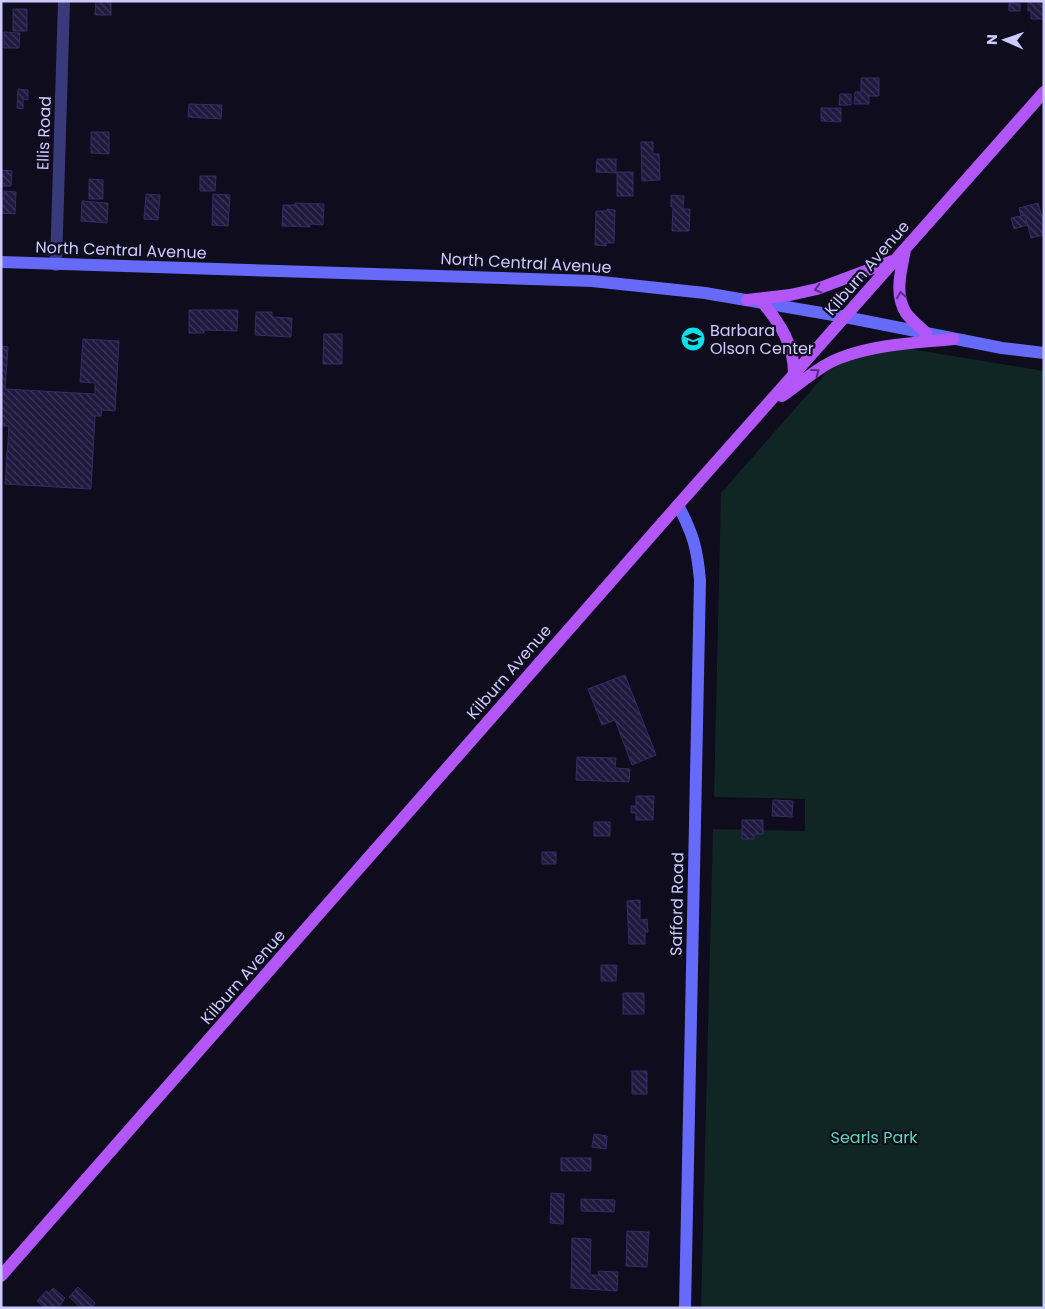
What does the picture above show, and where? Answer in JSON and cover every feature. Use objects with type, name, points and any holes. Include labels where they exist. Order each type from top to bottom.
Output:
[{"type":"main road","name":"Kilburn Avenue","points":[[1,1276],[678,505],[1044,92]]},
{"type":"main road","points":[[906,249],[899,288],[901,301],[907,314],[926,333]]},
{"type":"main road","points":[[747,300],[790,295],[817,289],[896,259]]},
{"type":"main road","name":"North Central Avenue","points":[[1,262],[592,281],[705,293],[845,317],[1002,348],[1044,353]]},
{"type":"main road","points":[[763,303],[782,326],[791,348],[794,374]]},
{"type":"main road","points":[[762,410],[823,366],[839,358],[880,347],[954,339]]},
{"type":"main road","name":"Safford Road","points":[[678,505],[691,531],[697,554],[700,580],[685,1308]]},
{"type":"street","name":"Ellis Road","points":[[56,265],[64,1]]},
{"type":"green space","name":"Searls Park","points":[[911,349],[1044,371],[1044,1308],[701,1308],[713,829],[805,831],[805,799],[714,797],[721,493],[828,371],[863,352]]},
{"type":"building","points":[[96,1],[111,1],[111,15],[95,15]]},
{"type":"building","points":[[1028,1],[1044,1],[1044,19],[1031,19],[1031,11],[1028,11]]},
{"type":"building","points":[[1009,3],[1020,4],[1020,11],[1009,11]]},
{"type":"building","points":[[13,9],[27,9],[27,31],[13,31]]},
{"type":"building","points":[[4,32],[20,33],[19,48],[4,48]]},
{"type":"building","points":[[861,78],[879,78],[879,96],[869,96],[869,104],[854,104],[855,92],[861,92]]},
{"type":"building","points":[[18,89],[28,90],[28,100],[23,99],[23,109],[17,108]]},
{"type":"building","points":[[840,94],[851,94],[851,105],[839,105]]},
{"type":"building","points":[[189,104],[222,105],[221,119],[188,117]]},
{"type":"building","points":[[821,108],[841,108],[841,122],[821,121]]},
{"type":"building","points":[[91,132],[109,132],[109,154],[91,153]]},
{"type":"building","points":[[641,142],[653,142],[653,154],[659,154],[660,180],[642,181]]},
{"type":"building","points":[[597,159],[616,159],[616,173],[596,172]]},
{"type":"building","points":[[1,170],[12,171],[11,186],[1,186]]},
{"type":"building","points":[[617,172],[633,172],[633,196],[617,196]]},
{"type":"building","points":[[200,176],[216,176],[215,191],[200,191]]},
{"type":"building","points":[[89,179],[103,180],[103,199],[89,199]]},
{"type":"building","points":[[4,191],[16,192],[15,214],[1,213],[1,197],[4,197]]},
{"type":"building","points":[[146,194],[160,195],[158,220],[144,219]]},
{"type":"building","points":[[213,194],[230,195],[228,226],[212,225]]},
{"type":"building","points":[[671,195],[684,196],[683,209],[690,209],[689,231],[672,231],[673,207],[671,207]]},
{"type":"building","points":[[82,201],[108,203],[107,223],[81,221]]},
{"type":"building","points":[[295,203],[324,204],[323,225],[310,224],[310,227],[282,226],[283,205],[295,205]]},
{"type":"building","points":[[1038,203],[1044,224],[1044,235],[1031,238],[1025,215],[1021,215],[1019,208]]},
{"type":"building","points":[[607,209],[615,210],[614,243],[606,243],[606,246],[595,245],[596,211],[607,211]]},
{"type":"building","points":[[1025,215],[1027,225],[1014,229],[1011,218]]},
{"type":"building","points":[[189,310],[238,310],[237,331],[204,330],[204,333],[189,333]]},
{"type":"building","points":[[256,312],[272,312],[272,317],[292,318],[291,337],[255,335]]},
{"type":"building","points":[[324,334],[342,334],[342,364],[323,364]]},
{"type":"building","points":[[83,339],[119,341],[115,411],[102,410],[101,416],[95,416],[91,489],[5,484],[9,426],[1,426],[1,346],[8,347],[5,389],[95,394],[95,383],[80,382]]},
{"type":"building","points":[[625,675],[656,755],[632,765],[615,720],[602,725],[588,689]]},
{"type":"building","points":[[577,757],[616,758],[615,768],[630,769],[629,782],[576,780]]},
{"type":"building","points":[[636,796],[654,796],[653,820],[636,820],[636,813],[631,813],[631,806],[636,806]]},
{"type":"building","points":[[773,800],[793,801],[792,817],[772,816]]},
{"type":"building","points":[[742,820],[763,820],[763,834],[754,834],[754,839],[742,839]]},
{"type":"building","points":[[594,822],[610,822],[610,836],[594,836]]},
{"type":"building","points":[[542,852],[556,852],[556,864],[542,864]]},
{"type":"building","points":[[640,900],[640,920],[647,919],[648,932],[645,932],[645,944],[629,944],[627,901]]},
{"type":"building","points":[[601,965],[617,965],[616,981],[601,981]]},
{"type":"building","points":[[623,993],[644,993],[644,1014],[623,1014]]},
{"type":"building","points":[[632,1071],[647,1071],[647,1094],[632,1094]]},
{"type":"building","points":[[594,1134],[607,1136],[606,1149],[592,1147]]},
{"type":"building","points":[[561,1158],[591,1158],[591,1171],[561,1171]]},
{"type":"building","points":[[551,1193],[564,1194],[563,1224],[550,1223]]},
{"type":"building","points":[[581,1199],[615,1200],[614,1212],[581,1211]]},
{"type":"building","points":[[627,1231],[649,1232],[647,1267],[626,1266]]},
{"type":"building","points":[[572,1238],[591,1239],[590,1275],[599,1275],[598,1271],[618,1272],[617,1291],[571,1288]]},
{"type":"building","points":[[78,1287],[95,1303],[91,1308],[81,1308],[69,1297]]},
{"type":"building","points":[[53,1288],[65,1298],[58,1308],[45,1308],[37,1301],[46,1291],[49,1293]]},
{"type":"place","name":"Barbara Olson Center","points":[[693,339]]}]
